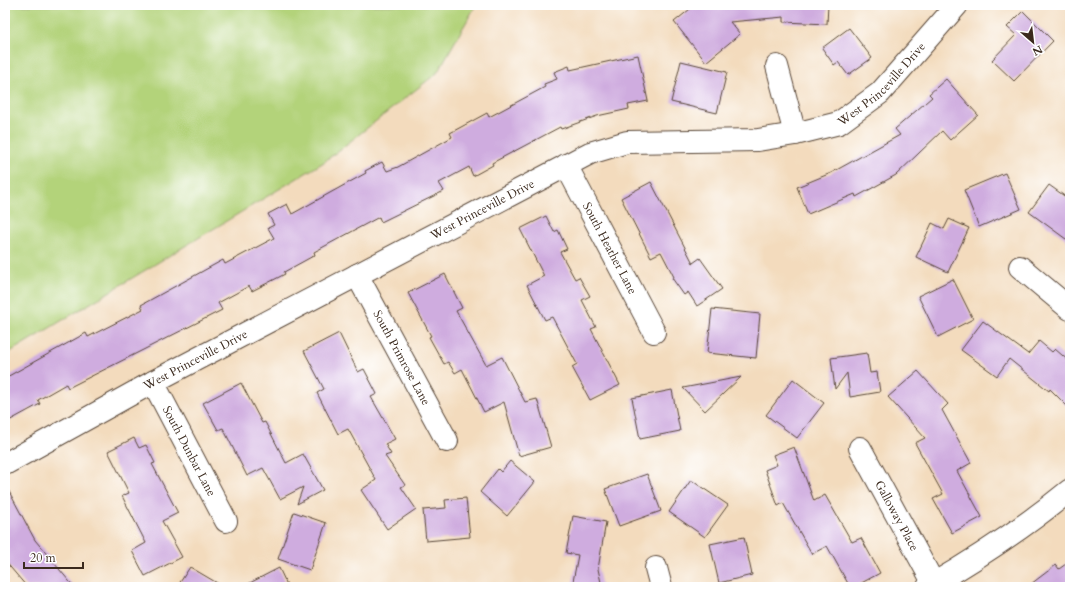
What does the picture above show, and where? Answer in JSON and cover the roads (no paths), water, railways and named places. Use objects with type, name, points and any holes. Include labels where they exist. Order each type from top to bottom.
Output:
[{"type":"street","name":"West Princeville Drive","points":[[5,464],[153,382],[590,153],[627,142],[758,140],[795,134],[839,123],[880,93],[957,5]]},
{"type":"street","points":[[777,66],[795,134]]},
{"type":"street","name":"South Heather Lane","points":[[566,165],[654,332]]},
{"type":"street","points":[[1020,267],[1070,309]]},
{"type":"street","name":"South Primrose Lane","points":[[357,275],[447,441]]},
{"type":"street","name":"South Dunbar Lane","points":[[153,382],[226,521]]},
{"type":"street","name":"Galloway Place","points":[[860,448],[931,585]]},
{"type":"street","points":[[931,585],[985,553],[1042,513],[1070,490]]}]
